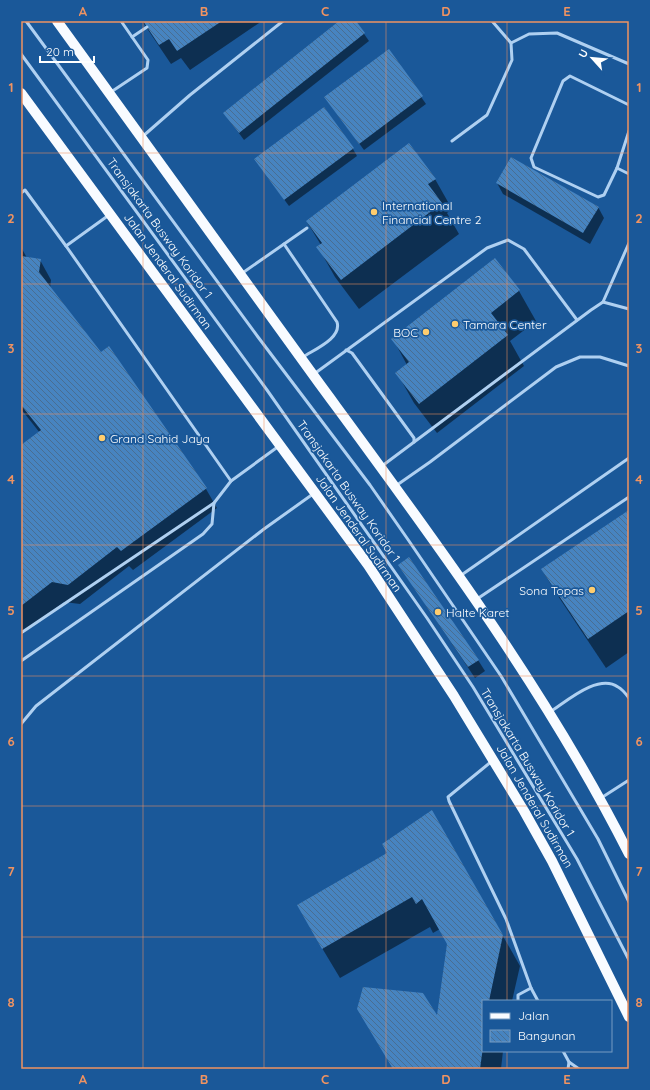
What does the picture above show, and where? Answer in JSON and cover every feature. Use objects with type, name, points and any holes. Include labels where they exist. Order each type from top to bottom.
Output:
[{"type":"main road","points":[[57,21],[459,576],[601,798],[629,854]]},
{"type":"main road","name":"Jalan Jenderal Sudirman","points":[[21,93],[368,565],[494,760],[552,861],[629,1017]]},
{"type":"lane","name":"Transjakarta Busway Koridor 1","points":[[26,21],[258,337],[370,485],[409,541],[505,682],[598,839],[629,902]]},
{"type":"lane","points":[[109,93],[147,68],[148,60],[121,21]]},
{"type":"lane","points":[[141,138],[190,95],[283,21]]},
{"type":"lane","points":[[452,141],[487,115],[512,60],[510,43],[492,21]]},
{"type":"lane","points":[[132,37],[147,27]]},
{"type":"lane","points":[[510,43],[529,34],[557,33],[629,64]]},
{"type":"lane","name":"Transjakarta Busway Koridor 1","points":[[21,54],[267,390],[427,618],[473,688],[576,859],[629,960]]},
{"type":"lane","points":[[629,105],[570,76],[563,80],[531,158],[534,167],[598,197],[604,195],[617,168],[629,132]]},
{"type":"lane","points":[[617,168],[629,174]]},
{"type":"lane","points":[[21,193],[26,190],[232,481]]},
{"type":"lane","points":[[66,246],[110,214]]},
{"type":"lane","points":[[240,275],[307,228]]},
{"type":"lane","points":[[313,374],[487,248],[508,240],[524,249],[578,320]]},
{"type":"lane","points":[[381,467],[604,302],[629,243]]},
{"type":"lane","points":[[284,244],[337,322],[339,328],[337,333],[327,342],[301,358]]},
{"type":"lane","points":[[604,302],[629,309]]},
{"type":"lane","points":[[345,351],[352,353],[414,438],[414,442]]},
{"type":"lane","points":[[394,487],[430,462],[556,367],[580,357],[600,357],[629,366]]},
{"type":"lane","points":[[21,633],[214,504],[232,481],[280,445]]},
{"type":"lane","points":[[459,576],[629,458]]},
{"type":"lane","points":[[21,724],[36,706],[264,529],[314,493]]},
{"type":"lane","points":[[475,600],[629,497]]},
{"type":"lane","points":[[21,661],[203,534],[212,524],[214,504]]},
{"type":"lane","points":[[548,713],[586,687],[603,684],[617,686],[629,698]]},
{"type":"lane","points":[[494,760],[448,797],[506,919],[531,988],[537,1000]]},
{"type":"lane","points":[[601,798],[629,780]]},
{"type":"lane","points":[[518,1000],[518,995],[531,988]]},
{"type":"lane","points":[[564,1052],[569,1062],[579,1069]]},
{"type":"lane","points":[[568,1069],[569,1062]]},
{"type":"building","points":[[143,21],[222,21],[177,51],[169,39],[159,45]]},
{"type":"building","points":[[339,21],[356,21],[365,33],[239,133],[223,113]]},
{"type":"building","points":[[389,49],[423,96],[359,144],[324,97]]},
{"type":"building","points":[[324,107],[354,148],[284,200],[254,159]]},
{"type":"building","name":"International Financial Centre 2","points":[[409,143],[436,179],[428,184],[442,203],[341,280],[316,247],[322,243],[306,221]]},
{"type":"building","points":[[511,157],[599,207],[583,233],[496,183]]},
{"type":"building","name":"Grand Sahid Jaya","points":[[21,256],[41,259],[39,272],[101,352],[109,346],[207,488],[121,551],[117,547],[68,585],[52,582],[21,606],[21,445],[41,430],[21,405]]},
{"type":"building","name":"Tamara Center","points":[[495,258],[520,290],[491,313],[508,335],[419,404],[395,373],[409,362],[391,339]]},
{"type":"building","name":"Sona Topas","points":[[629,510],[629,611],[588,639],[541,569]]},
{"type":"building","name":"Halte Karet","points":[[409,557],[479,660],[468,667],[398,565]]},
{"type":"building","points":[[432,810],[503,935],[489,1000],[482,1000],[482,1052],[480,1069],[393,1069],[357,1009],[363,987],[423,993],[437,1015],[447,944],[422,899],[416,904],[412,897],[322,949],[297,905],[387,853],[382,844]]},
{"type":"place","name":"International Financial Centre 2","points":[[374,212]]},
{"type":"place","name":"Tamara Center","points":[[455,324]]},
{"type":"place","name":"BOC","points":[[426,332]]},
{"type":"place","name":"Grand Sahid Jaya","points":[[102,438]]},
{"type":"place","name":"Sona Topas","points":[[592,590]]},
{"type":"place","name":"Halte Karet","points":[[438,612]]}]
